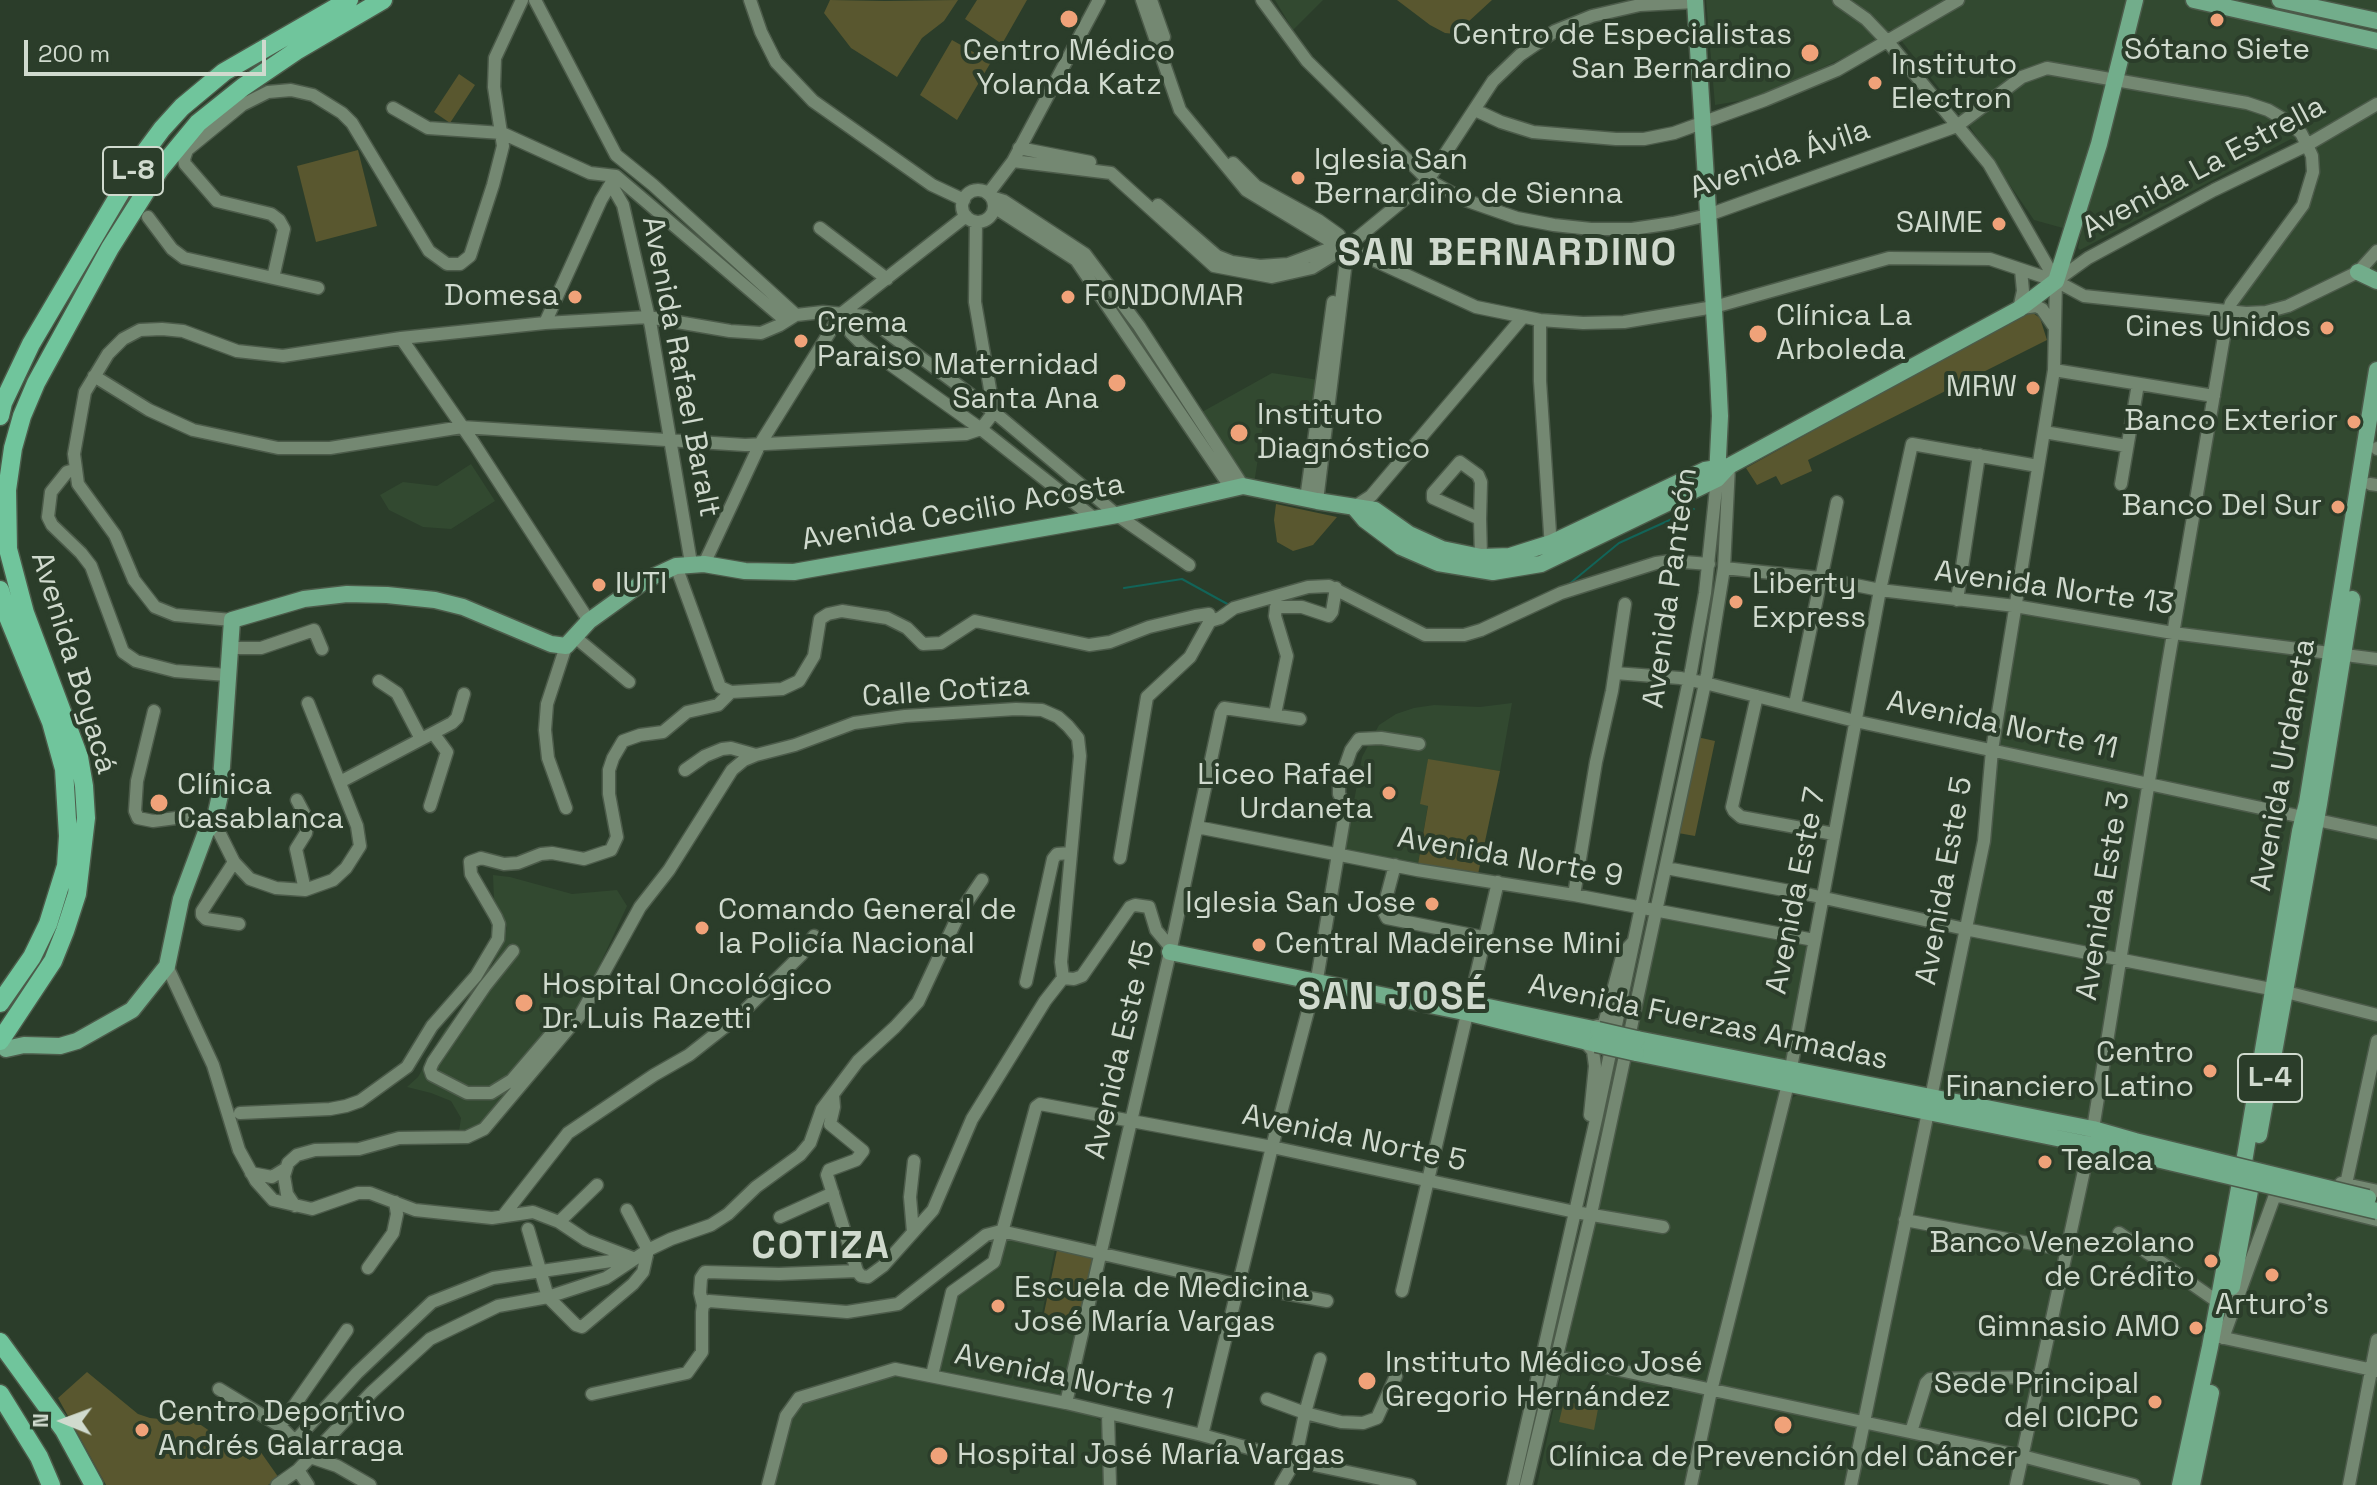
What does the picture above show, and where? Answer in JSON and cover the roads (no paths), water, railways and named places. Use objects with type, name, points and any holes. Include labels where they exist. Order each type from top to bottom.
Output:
[{"type":"highway","name":"L-8","points":[[0,416],[31,344],[142,156],[162,129],[182,107],[224,72],[349,0]]},
{"type":"highway","name":"Avenida Boyacá","points":[[3,1045],[53,961],[65,931],[77,894],[86,818],[79,757],[25,613],[8,549],[7,490],[13,448],[22,416],[36,383],[110,248],[160,169],[198,123],[296,51],[383,0]]},
{"type":"highway","name":"Avenida Boyacá","points":[[0,590],[51,722],[61,757],[68,836],[66,866],[48,924],[32,957],[0,1003]]},
{"type":"highway","points":[[0,1342],[64,1430],[94,1485]]},
{"type":"highway","points":[[0,1394],[39,1457],[51,1485]]},
{"type":"main road","points":[[1354,507],[1365,520],[1401,547],[1438,563],[1493,572],[1512,571],[1705,470],[1721,470],[2019,309],[2056,281],[2116,78],[2135,0]]},
{"type":"main road","points":[[2194,0],[2377,41]]},
{"type":"main road","points":[[2280,0],[2377,21]]},
{"type":"main road","name":"Avenida Panteón","points":[[1695,1],[1721,470]]},
{"type":"main road","points":[[2358,272],[2377,281]]},
{"type":"main road","name":"L-4","points":[[2374,448],[2376,383]]},
{"type":"main road","name":"Avenida Urdaneta","points":[[2338,654],[2374,485],[2374,448]]},
{"type":"main road","name":"Avenida Urdaneta","points":[[2192,1485],[2374,448]]},
{"type":"main road","points":[[1237,487],[1375,510],[1425,543],[1459,554],[1481,557],[1552,552]]},
{"type":"main road","name":"Avenida Cecilio Acosta","points":[[690,564],[745,571],[794,572],[1117,515],[1237,487]]},
{"type":"main road","points":[[3,1045],[60,1046],[77,1041],[132,1010],[167,966],[181,899],[206,832],[214,822],[224,761],[232,620],[315,597],[396,595],[463,607],[551,644],[571,641],[589,621],[646,580],[690,564]]},
{"type":"main road","name":"Avenida Fuerzas Armadas","points":[[1171,948],[1931,1105],[2093,1129],[2133,1147]]},
{"type":"main road","name":"Avenida Fuerzas Armadas","points":[[1640,1044],[1657,1057],[1790,1077]]},
{"type":"main road","name":"Avenida Fuerzas Armadas","points":[[1931,1105],[2088,1146],[2133,1147]]},
{"type":"main road","points":[[2133,1147],[2377,1200]]},
{"type":"main road","points":[[2133,1147],[2377,1211]]},
{"type":"main road","name":"Avenida Urdaneta","points":[[2180,1485],[2217,1337],[2218,1302],[2247,1173]]},
{"type":"street","points":[[273,278],[284,229],[279,220],[271,214],[217,201],[185,164],[187,150],[242,105],[268,92],[291,90],[313,95],[352,123],[429,251],[454,266],[460,264],[470,256],[503,146],[494,87],[495,58],[522,0]]},
{"type":"street","points":[[535,0],[616,155],[653,185],[791,318]]},
{"type":"street","points":[[750,0],[776,62],[813,101],[932,185],[964,200]]},
{"type":"street","points":[[690,564],[841,314],[971,219],[987,219],[991,199],[1099,0]]},
{"type":"street","points":[[1142,0],[1180,110],[1246,190],[1341,249],[1476,307],[1520,316],[1583,323],[1624,322],[1714,307],[1889,258],[1990,259],[2056,281],[2084,296],[2228,313],[2266,312],[2288,306],[2358,272],[2377,251]]},
{"type":"street","points":[[1151,0],[1187,107],[1246,178],[1341,249]]},
{"type":"street","name":"Avenida Ávila","points":[[1262,0],[1307,61],[1428,180],[1465,200],[1517,218],[1554,225],[1632,229],[1708,215],[1957,126],[2022,77],[2038,70],[2057,68],[2247,103],[2268,110],[2294,126],[2307,145]]},
{"type":"street","points":[[1839,0],[1866,19],[1888,42],[1989,164],[2056,281]]},
{"type":"street","points":[[1475,110],[1533,132],[1644,139],[1702,123],[1837,70],[1958,0]]},
{"type":"street","points":[[1013,161],[1111,173],[1214,266],[1272,277],[1312,268],[1428,180],[1493,81],[1520,55],[1563,27],[1615,9],[1695,1]]},
{"type":"street","name":"Avenida La Estrella","points":[[2056,281],[2088,258],[2214,190],[2307,145],[2377,104]]},
{"type":"street","points":[[393,108],[416,123],[438,130],[502,133],[590,173],[613,180],[791,318]]},
{"type":"street","points":[[2228,313],[2231,303],[2303,205],[2313,172],[2312,156],[2307,145]]},
{"type":"street","points":[[1019,148],[1112,166],[1217,256],[1232,262],[1260,266],[1288,264],[1341,249]]},
{"type":"street","points":[[545,323],[601,200],[624,164]]},
{"type":"street","name":"Avenida Rafael Baralt","points":[[613,180],[623,205],[648,317],[690,564],[720,687],[731,692]]},
{"type":"street","points":[[94,376],[149,410],[193,430],[278,448],[330,448],[462,427],[760,444],[966,434],[981,429],[994,412],[975,302],[971,219],[963,208],[964,200],[973,192],[1004,201],[1085,254],[1139,326],[1237,487]]},
{"type":"street","points":[[991,199],[1076,260],[1237,487]]},
{"type":"street","points":[[148,217],[172,249],[184,258],[318,288]]},
{"type":"street","points":[[820,228],[887,279]]},
{"type":"street","points":[[2038,252],[2054,256],[2068,245],[2075,255],[2088,258],[2079,282],[2084,296]]},
{"type":"street","points":[[1312,500],[1341,249]]},
{"type":"street","points":[[2021,270],[2033,263],[2038,252]]},
{"type":"street","points":[[2021,270],[2023,291],[2019,309],[2036,306],[2042,309],[2050,317],[2055,330]]},
{"type":"street","points":[[2358,272],[2377,273]]},
{"type":"street","name":"Avenida Este 5","points":[[1851,1485],[1984,841],[1992,750],[2054,370],[2056,281]]},
{"type":"street","points":[[232,620],[175,615],[155,607],[134,580],[115,535],[82,493],[74,470],[81,404],[108,354],[132,333],[151,329],[183,331],[237,351],[275,356],[401,338],[545,323],[648,317],[761,333],[791,318],[823,312],[865,316],[994,412],[1117,515],[1189,565]]},
{"type":"street","name":"Avenida Este 3","points":[[2016,1485],[2093,1129],[2228,313]]},
{"type":"street","points":[[841,314],[851,333],[863,345],[981,429],[1095,519]]},
{"type":"street","points":[[1354,507],[1520,316]]},
{"type":"street","points":[[1540,320],[1540,381],[1552,552]]},
{"type":"street","points":[[1128,334],[1139,326]]},
{"type":"street","points":[[401,338],[589,621]]},
{"type":"street","points":[[2054,370],[2214,396]]},
{"type":"street","points":[[2121,484],[2138,384]]},
{"type":"street","points":[[2044,432],[2127,446]]},
{"type":"street","name":"Avenida Este 7","points":[[1691,1485],[1711,1391],[1790,1077],[1880,590],[1912,444],[1979,455]]},
{"type":"street","points":[[1957,600],[1979,455],[2038,466]]},
{"type":"street","points":[[1480,519],[1433,498],[1433,493],[1460,462],[1480,479],[1481,557]]},
{"type":"street","points":[[74,470],[67,472],[51,492],[48,517],[91,566],[123,652],[136,661],[183,673],[227,675]]},
{"type":"street","name":"Avenida Panteón","points":[[1513,1485],[1590,1145],[1689,680],[1721,470]]},
{"type":"street","name":"Avenida Panteón","points":[[1526,1485],[1591,1214],[1705,683],[1724,568],[1721,470]]},
{"type":"street","points":[[1795,704],[1837,502]]},
{"type":"street","points":[[1210,621],[1234,608],[1298,589],[1320,586],[1336,588],[1425,635],[1464,635],[1552,596],[1649,566],[1671,561],[1709,564]]},
{"type":"street","name":"Avenida Norte 13","points":[[1724,568],[1820,578],[1880,590],[2015,606],[2173,633],[2377,659]]},
{"type":"street","points":[[1300,719],[1275,714],[1287,656],[1275,616],[1276,607],[1302,607],[1329,616],[1336,588]]},
{"type":"street","points":[[1574,895],[1625,604]]},
{"type":"street","points":[[240,1113],[346,1106],[360,1101],[407,1067],[432,1026],[476,976],[498,939],[499,924],[471,874],[470,862],[481,858],[504,864],[518,863],[552,853],[584,859],[611,850],[617,837],[608,785],[609,770],[623,741],[633,736],[663,732],[687,712],[718,705],[731,692],[782,689],[799,681],[814,656],[820,619],[835,611],[887,618],[907,628],[923,644],[941,643],[975,621],[1089,645],[1110,642],[1149,627],[1209,614],[1210,621],[1190,657],[1147,697],[1120,858]]},
{"type":"street","points":[[230,648],[261,648],[314,630],[322,649]]},
{"type":"street","points":[[566,808],[548,758],[545,730],[547,704],[571,641],[629,682]]},
{"type":"street","name":"Avenida Norte 11","points":[[1615,673],[1705,683],[1855,721],[2377,833]]},
{"type":"street","points":[[379,681],[397,693],[427,736],[447,752],[430,806]]},
{"type":"street","points":[[340,782],[457,718],[464,694]]},
{"type":"street","points":[[1757,696],[1732,807],[1736,814],[1834,834]]},
{"type":"street","points":[[154,711],[137,781],[135,811],[138,818],[214,822],[234,862],[250,879],[260,884],[305,890],[333,880],[346,868],[360,846],[357,826],[308,703]]},
{"type":"street","name":"Avenida Este 15","points":[[1066,1403],[1224,708],[1275,714]]},
{"type":"street","name":"Calle Cotiza","points":[[285,1169],[291,1159],[309,1150],[359,1149],[399,1138],[477,1135],[581,1014],[640,907],[669,870],[732,770],[756,755],[795,745],[854,723],[1016,709],[1042,710],[1058,717],[1078,738],[1080,756],[1061,962],[1063,978]]},
{"type":"street","points":[[1202,1435],[1316,978],[1346,807],[1339,794],[1339,784],[1351,750],[1359,739],[1381,738],[1419,744]]},
{"type":"street","points":[[685,770],[722,749],[731,748],[756,755]]},
{"type":"street","points":[[297,800],[307,826],[296,849],[305,890]]},
{"type":"street","name":"Avenida Norte 9","points":[[1197,827],[1814,940]]},
{"type":"street","points":[[1026,982],[1053,859],[1057,854],[1071,853]]},
{"type":"street","points":[[234,862],[202,911],[206,919],[239,924]]},
{"type":"street","points":[[1395,865],[1383,910],[1387,918],[1487,938]]},
{"type":"street","name":"Avenida Norte 9","points":[[1666,868],[1823,897],[1965,929],[2280,991],[2377,1015]]},
{"type":"street","points":[[277,1485],[298,1470],[372,1392],[430,1339],[498,1306],[548,1297],[606,1278],[648,1250],[711,1225],[800,1155],[810,1143],[822,1109],[858,1061],[918,1002],[959,914],[982,880]]},
{"type":"street","points":[[1402,1291],[1498,882]]},
{"type":"street","points":[[833,1095],[830,1124],[863,1151],[856,1160],[827,1172],[857,1271],[861,1276],[868,1277],[883,1266],[933,1210],[972,1119],[1045,1001],[1063,978],[1082,976],[1130,907],[1135,905],[1149,907],[1156,930],[1171,948]]},
{"type":"street","points":[[503,1216],[568,1133],[689,1055],[741,1014],[801,955],[814,936]]},
{"type":"street","name":"Avenida Panteón","points":[[1590,1145],[1595,1066],[1592,1036],[1604,1024],[1623,953],[1634,941]]},
{"type":"street","name":"Avenida Panteón","points":[[1640,1044],[1638,1017],[1650,958],[1649,945]]},
{"type":"street","points":[[513,951],[433,1062],[430,1073],[469,1093],[491,1093],[512,1080],[554,1031],[568,1029]]},
{"type":"street","points":[[167,966],[213,1065],[237,1143],[251,1173],[268,1197],[312,1209],[358,1193],[370,1193],[415,1210],[492,1218],[533,1212],[559,1222],[586,1240],[633,1258]]},
{"type":"street","points":[[2346,1184],[2377,1041]]},
{"type":"street","name":"Avenida Panteón","points":[[1605,1148],[1614,1131],[1631,1068],[1641,1061],[1657,1057]]},
{"type":"street","name":"Avenida Norte 5","points":[[1001,1231],[1036,1107],[1044,1104],[1272,1147],[1575,1212],[1663,1227]]},
{"type":"street","points":[[2093,1129],[2136,1136],[2247,1173]]},
{"type":"street","points":[[2088,1146],[2377,1191]]},
{"type":"street","points":[[913,1232],[910,1197],[914,1161]]},
{"type":"street","points":[[251,1173],[272,1177],[285,1169],[287,1194],[295,1206]]},
{"type":"street","points":[[559,1222],[597,1185]]},
{"type":"street","points":[[780,1217],[833,1193]]},
{"type":"street","points":[[2374,1370],[2217,1337],[2275,1195],[2377,1220]]},
{"type":"street","points":[[368,1268],[393,1233],[397,1214],[395,1202]]},
{"type":"street","points":[[528,1229],[548,1297],[576,1325],[582,1327],[643,1272],[648,1250],[627,1210]]},
{"type":"street","points":[[1905,1220],[2066,1250]]},
{"type":"street","points":[[932,1375],[952,1292],[994,1262],[1001,1231]]},
{"type":"street","points":[[703,1305],[716,1300],[847,1312],[898,1304],[986,1235],[1001,1231],[1240,1285],[1327,1301]]},
{"type":"street","points":[[2119,1233],[2218,1302]]},
{"type":"street","points":[[296,1440],[357,1373],[428,1305],[493,1278],[633,1258]]},
{"type":"street","points":[[592,1394],[687,1373],[702,1352],[703,1305],[700,1293],[701,1278],[705,1272],[779,1274],[857,1271]]},
{"type":"street","points":[[280,1426],[347,1330]]},
{"type":"street","points":[[2349,1485],[2374,1370],[2377,1340]]},
{"type":"street","points":[[1542,1353],[2022,1456],[2134,1485]]},
{"type":"street","points":[[1281,1485],[1295,1461],[1320,1359]]},
{"type":"street","name":"Avenida Norte 1","points":[[768,1485],[786,1416],[799,1398],[895,1369],[1066,1403],[1295,1461],[1410,1485]]},
{"type":"street","points":[[1267,1399],[1305,1413],[1359,1423],[1377,1418],[1396,1376]]},
{"type":"street","points":[[1911,1432],[1926,1383],[1930,1379],[2037,1377]]},
{"type":"street","points":[[219,1389],[280,1426],[310,1457],[337,1466],[370,1485]]},
{"type":"street","points":[[1108,1414],[1110,1485]]},
{"type":"street","points":[[298,1470],[308,1485]]},
{"type":"waterway","points":[[1568,585],[1619,543],[1694,509]]},
{"type":"waterway","points":[[1124,588],[1182,579],[1231,606]]},
{"type":"place","name":"Centro Médico Yolanda Katz","points":[[1069,19]]},
{"type":"place","name":"Sótano Siete","points":[[2217,20]]},
{"type":"place","name":"Centro de Especialistas San Bernardino","points":[[1810,53]]},
{"type":"place","name":"Instituto Electron","points":[[1875,83]]},
{"type":"place","name":"Iglesia San Bernardino de Sienna","points":[[1298,178]]},
{"type":"place","name":"SAIME","points":[[1999,224]]},
{"type":"place","name":"Domesa","points":[[575,297]]},
{"type":"place","name":"FONDOMAR","points":[[1068,297]]},
{"type":"place","name":"Cines Unidos","points":[[2327,328]]},
{"type":"place","name":"Clínica La Arboleda","points":[[1758,334]]},
{"type":"place","name":"Crema Paraiso","points":[[801,341]]},
{"type":"place","name":"Maternidad Santa Ana","points":[[1117,383]]},
{"type":"place","name":"MRW","points":[[2033,388]]},
{"type":"place","name":"Banco Exterior","points":[[2354,422]]},
{"type":"place","name":"Instituto Diagnóstico","points":[[1239,433]]},
{"type":"place","name":"Banco Del Sur","points":[[2338,507]]},
{"type":"place","name":"IUTI","points":[[599,585]]},
{"type":"place","name":"Liberty Express","points":[[1736,602]]},
{"type":"place","name":"Liceo Rafael Urdaneta","points":[[1389,793]]},
{"type":"place","name":"Clínica Casablanca","points":[[159,803]]},
{"type":"place","name":"Iglesia San Jose","points":[[1432,904]]},
{"type":"place","name":"Comando General de la Policía Nacional","points":[[702,928]]},
{"type":"place","name":"Central Madeirense Mini","points":[[1259,945]]},
{"type":"place","name":"Hospital Oncológico Dr. Luis Razetti","points":[[524,1003]]},
{"type":"place","name":"Centro Financiero Latino","points":[[2210,1071]]},
{"type":"place","name":"Tealca","points":[[2045,1162]]},
{"type":"place","name":"Banco Venezolano de Crédito","points":[[2211,1261]]},
{"type":"place","name":"Arturo's","points":[[2272,1275]]},
{"type":"place","name":"Escuela de Medicina José María Vargas","points":[[998,1306]]},
{"type":"place","name":"Gimnasio AMO","points":[[2196,1328]]},
{"type":"place","name":"Instituto Médico José Gregorio Hernández","points":[[1367,1381]]},
{"type":"place","name":"Sede Principal del CICPC","points":[[2155,1402]]},
{"type":"place","name":"Clínica de Prevención del Cáncer","points":[[1783,1425]]},
{"type":"place","name":"Centro Deportivo Andrés Galarraga","points":[[142,1430]]},
{"type":"place","name":"Hospital José María Vargas","points":[[939,1456]]},
{"type":"district","name":"SAN BERNARDINO","points":[[1508,255]]},
{"type":"district","name":"SAN JOSÉ","points":[[1393,999]]},
{"type":"district","name":"COTIZA","points":[[821,1248]]}]
